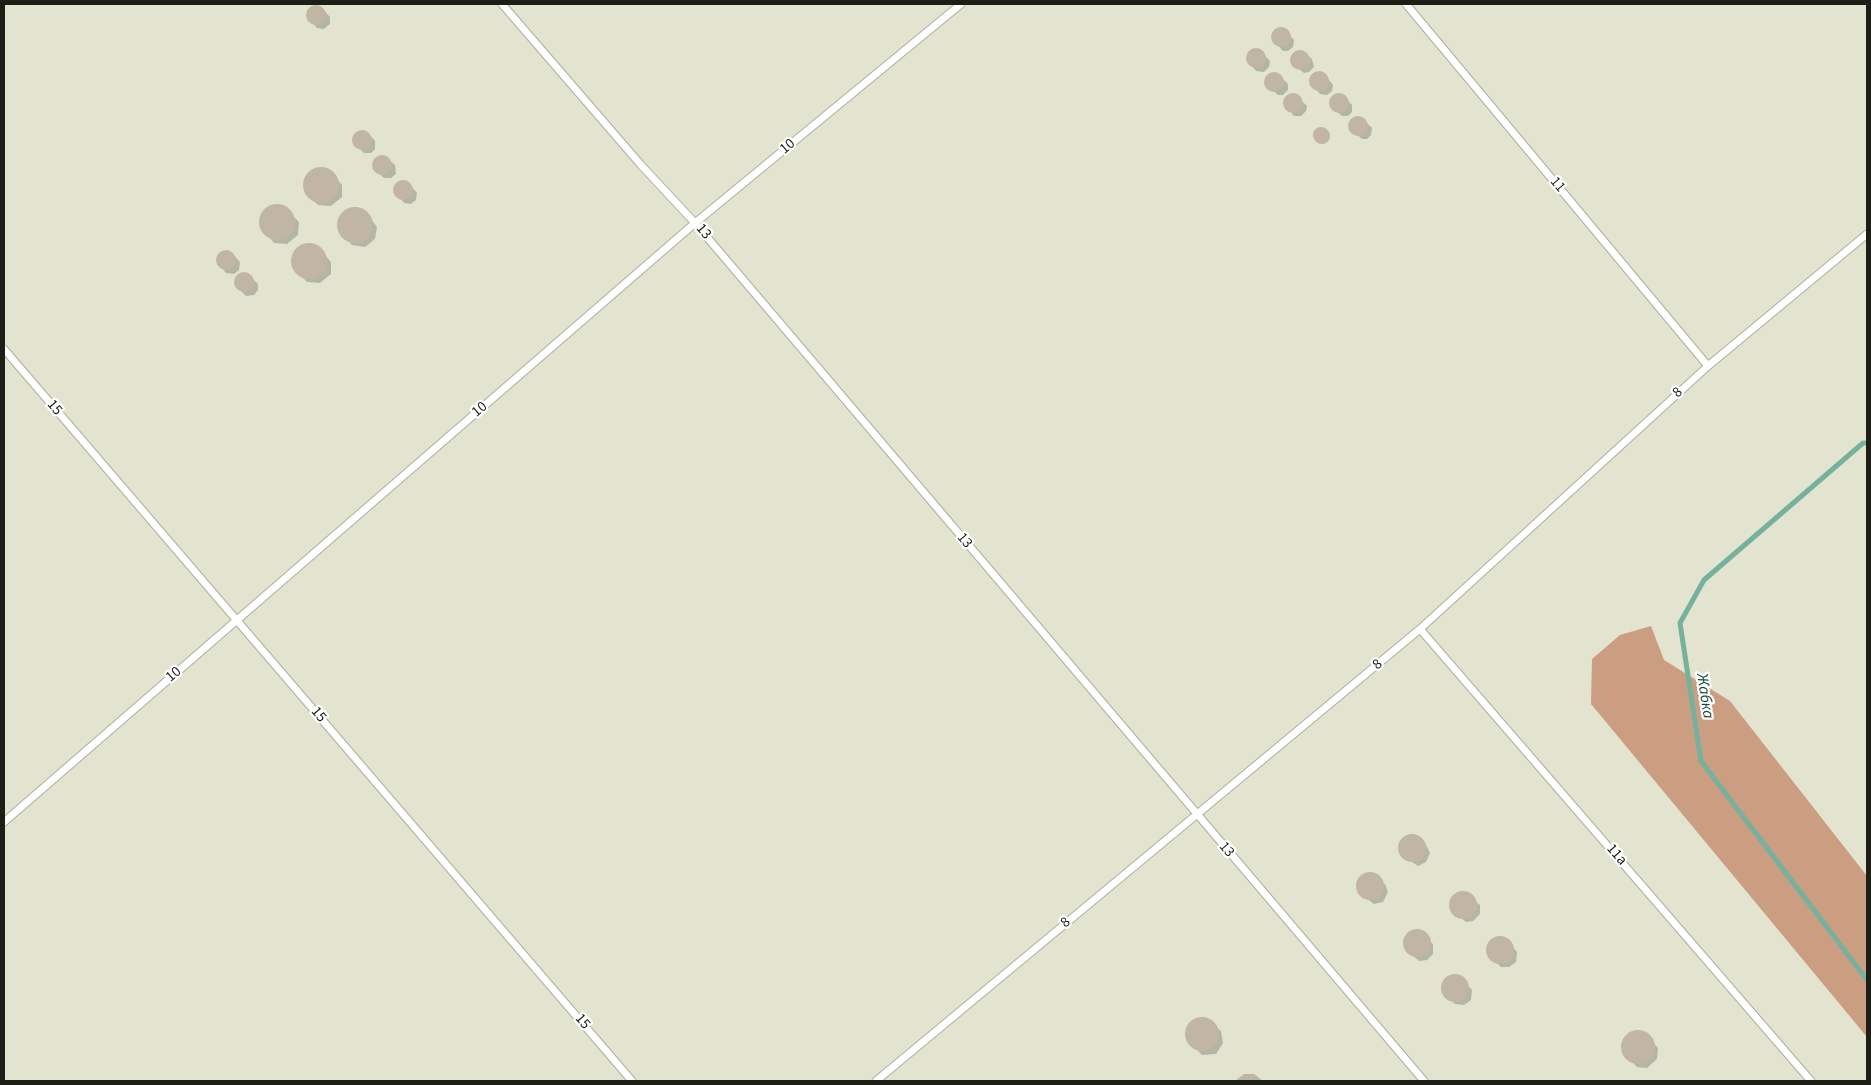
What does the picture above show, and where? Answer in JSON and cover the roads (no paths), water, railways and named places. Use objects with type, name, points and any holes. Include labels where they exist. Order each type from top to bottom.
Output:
[{"type":"lane","name":"13","points":[[502,4],[695,223],[1196,815],[1424,1081]]},
{"type":"lane","name":"10","points":[[4,822],[695,223],[961,4]]},
{"type":"lane","name":"11","points":[[1406,4],[1708,366]]},
{"type":"lane","name":"8","points":[[876,1081],[1420,629],[1708,366],[1867,234]]},
{"type":"lane","name":"15","points":[[4,349],[632,1081]]},
{"type":"lane","name":"11a","points":[[1420,629],[1811,1081]]},
{"type":"waterway","name":"Жабка","points":[[1867,443],[1863,443],[1704,580],[1680,623],[1701,761],[1867,980]]}]
